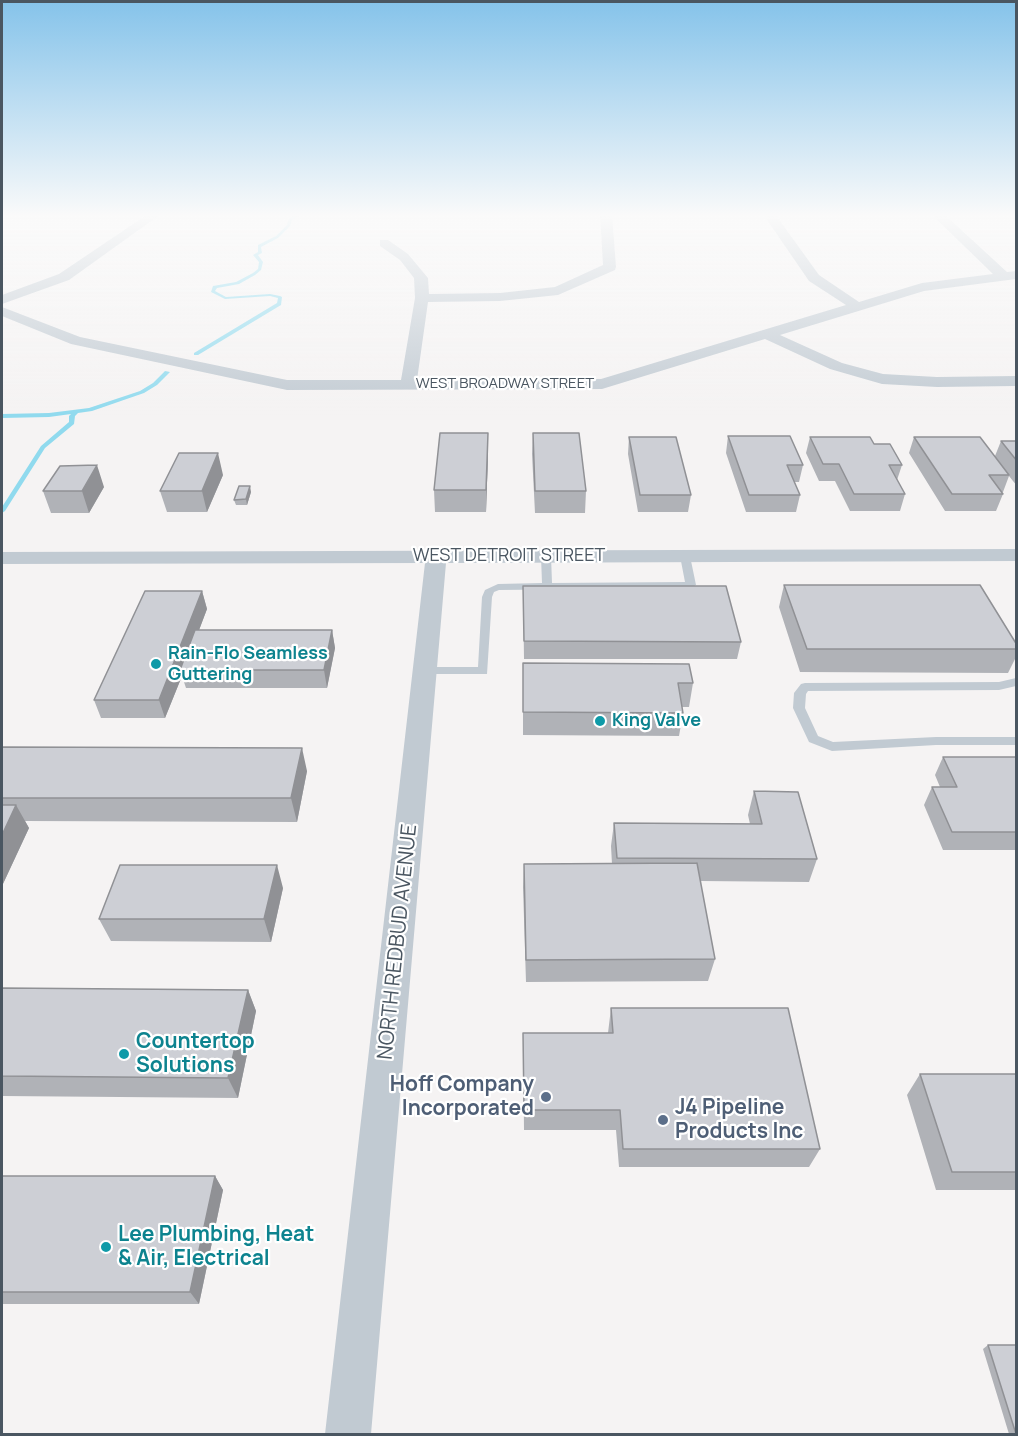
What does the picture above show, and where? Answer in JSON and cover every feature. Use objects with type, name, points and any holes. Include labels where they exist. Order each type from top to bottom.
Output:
[{"type":"street","points":[[2,300],[53,281]]},
{"type":"street","points":[[408,385],[422,298],[421,281]]},
{"type":"street","points":[[422,298],[500,297],[558,291],[580,281]]},
{"type":"street","points":[[817,281],[858,308]]},
{"type":"street","name":"WEST BROADWAY STREET","points":[[2,311],[76,341],[287,385],[602,384],[922,287],[971,281]]},
{"type":"street","points":[[768,335],[836,366],[882,379],[937,382],[1017,381]]},
{"type":"street","name":"WEST DETROIT STREET","points":[[2,558],[1017,555]]},
{"type":"street","name":"NORTH REDBUD AVENUE","points":[[348,1434],[436,556]]},
{"type":"lane","points":[[546,556],[547,586]]},
{"type":"lane","points":[[425,671],[483,671],[487,597],[490,590],[498,587],[691,585],[685,556]]},
{"type":"lane","points":[[1017,682],[999,686],[805,687],[800,693],[799,708],[813,739],[832,747],[936,741],[1017,741]]},
{"type":"building","points":[[440,433],[488,433],[486,490],[434,490]]},
{"type":"building","points":[[533,433],[579,433],[586,491],[535,491]]},
{"type":"building","points":[[728,436],[790,436],[803,465],[787,465],[800,495],[749,495]]},
{"type":"building","points":[[629,437],[676,437],[691,495],[640,495]]},
{"type":"building","points":[[810,437],[870,437],[874,444],[890,444],[902,465],[889,465],[905,494],[854,494],[839,464],[823,464]]},
{"type":"building","points":[[914,437],[980,437],[1009,475],[989,475],[1003,494],[952,494]]},
{"type":"building","points":[[1001,441],[1017,441],[1017,461]]},
{"type":"building","points":[[179,453],[218,453],[202,491],[160,491]]},
{"type":"building","points":[[97,465],[82,491],[43,491],[60,466]]},
{"type":"building","points":[[239,486],[250,486],[246,499],[234,500]]},
{"type":"building","points":[[784,585],[980,585],[1017,645],[1017,649],[807,649]]},
{"type":"building","points":[[523,586],[726,586],[741,642],[524,641]]},
{"type":"building","name":"Rain-Flo Seamless Guttering","points":[[145,591],[202,591],[159,700],[94,700]]},
{"type":"building","points":[[195,630],[332,630],[324,670],[180,670]]},
{"type":"building","points":[[523,663],[689,664],[693,683],[678,683],[683,713],[523,712]]},
{"type":"building","points":[[2,747],[302,748],[291,798],[2,798]]},
{"type":"building","points":[[943,757],[1017,757],[1017,832],[952,832],[932,787],[957,787]]},
{"type":"building","points":[[754,791],[798,792],[817,859],[617,858],[614,823],[762,824]]},
{"type":"building","points":[[2,805],[16,805],[2,835]]},
{"type":"building","points":[[697,863],[715,959],[526,960],[524,864]]},
{"type":"building","points":[[120,865],[277,865],[264,919],[99,919]]},
{"type":"building","name":"Countertop Solutions","points":[[2,988],[248,990],[228,1078],[2,1076]]},
{"type":"building","points":[[611,1008],[788,1008],[820,1149],[623,1149],[620,1110],[524,1110],[523,1033],[613,1033]]},
{"type":"building","points":[[920,1074],[1017,1074],[1017,1172],[952,1172]]},
{"type":"building","name":"Lee Plumbing, Heat & Air, Electrical","points":[[2,1176],[215,1176],[190,1292],[2,1292]]},
{"type":"building","points":[[988,1345],[1017,1345],[1017,1434],[1016,1434]]},
{"type":"waterway","points":[[196,354],[279,304],[280,297],[270,295],[225,298],[213,292],[215,287],[241,281]]},
{"type":"waterway","points":[[76,412],[90,410],[142,392],[155,384],[167,372]]},
{"type":"waterway","points":[[2,416],[76,412]]},
{"type":"waterway","points":[[2,511],[43,447],[72,423],[72,416],[76,412]]},
{"type":"place","name":"Rain-Flo Seamless Guttering","points":[[156,664]]},
{"type":"place","name":"King Valve","points":[[600,721]]},
{"type":"place","name":"Countertop Solutions","points":[[124,1054]]},
{"type":"place","name":"Hoff Company Incorporated","points":[[546,1097]]},
{"type":"place","name":"J4 Pipeline Products Inc","points":[[663,1120]]},
{"type":"place","name":"Lee Plumbing, Heat & Air, Electrical","points":[[106,1247]]}]
